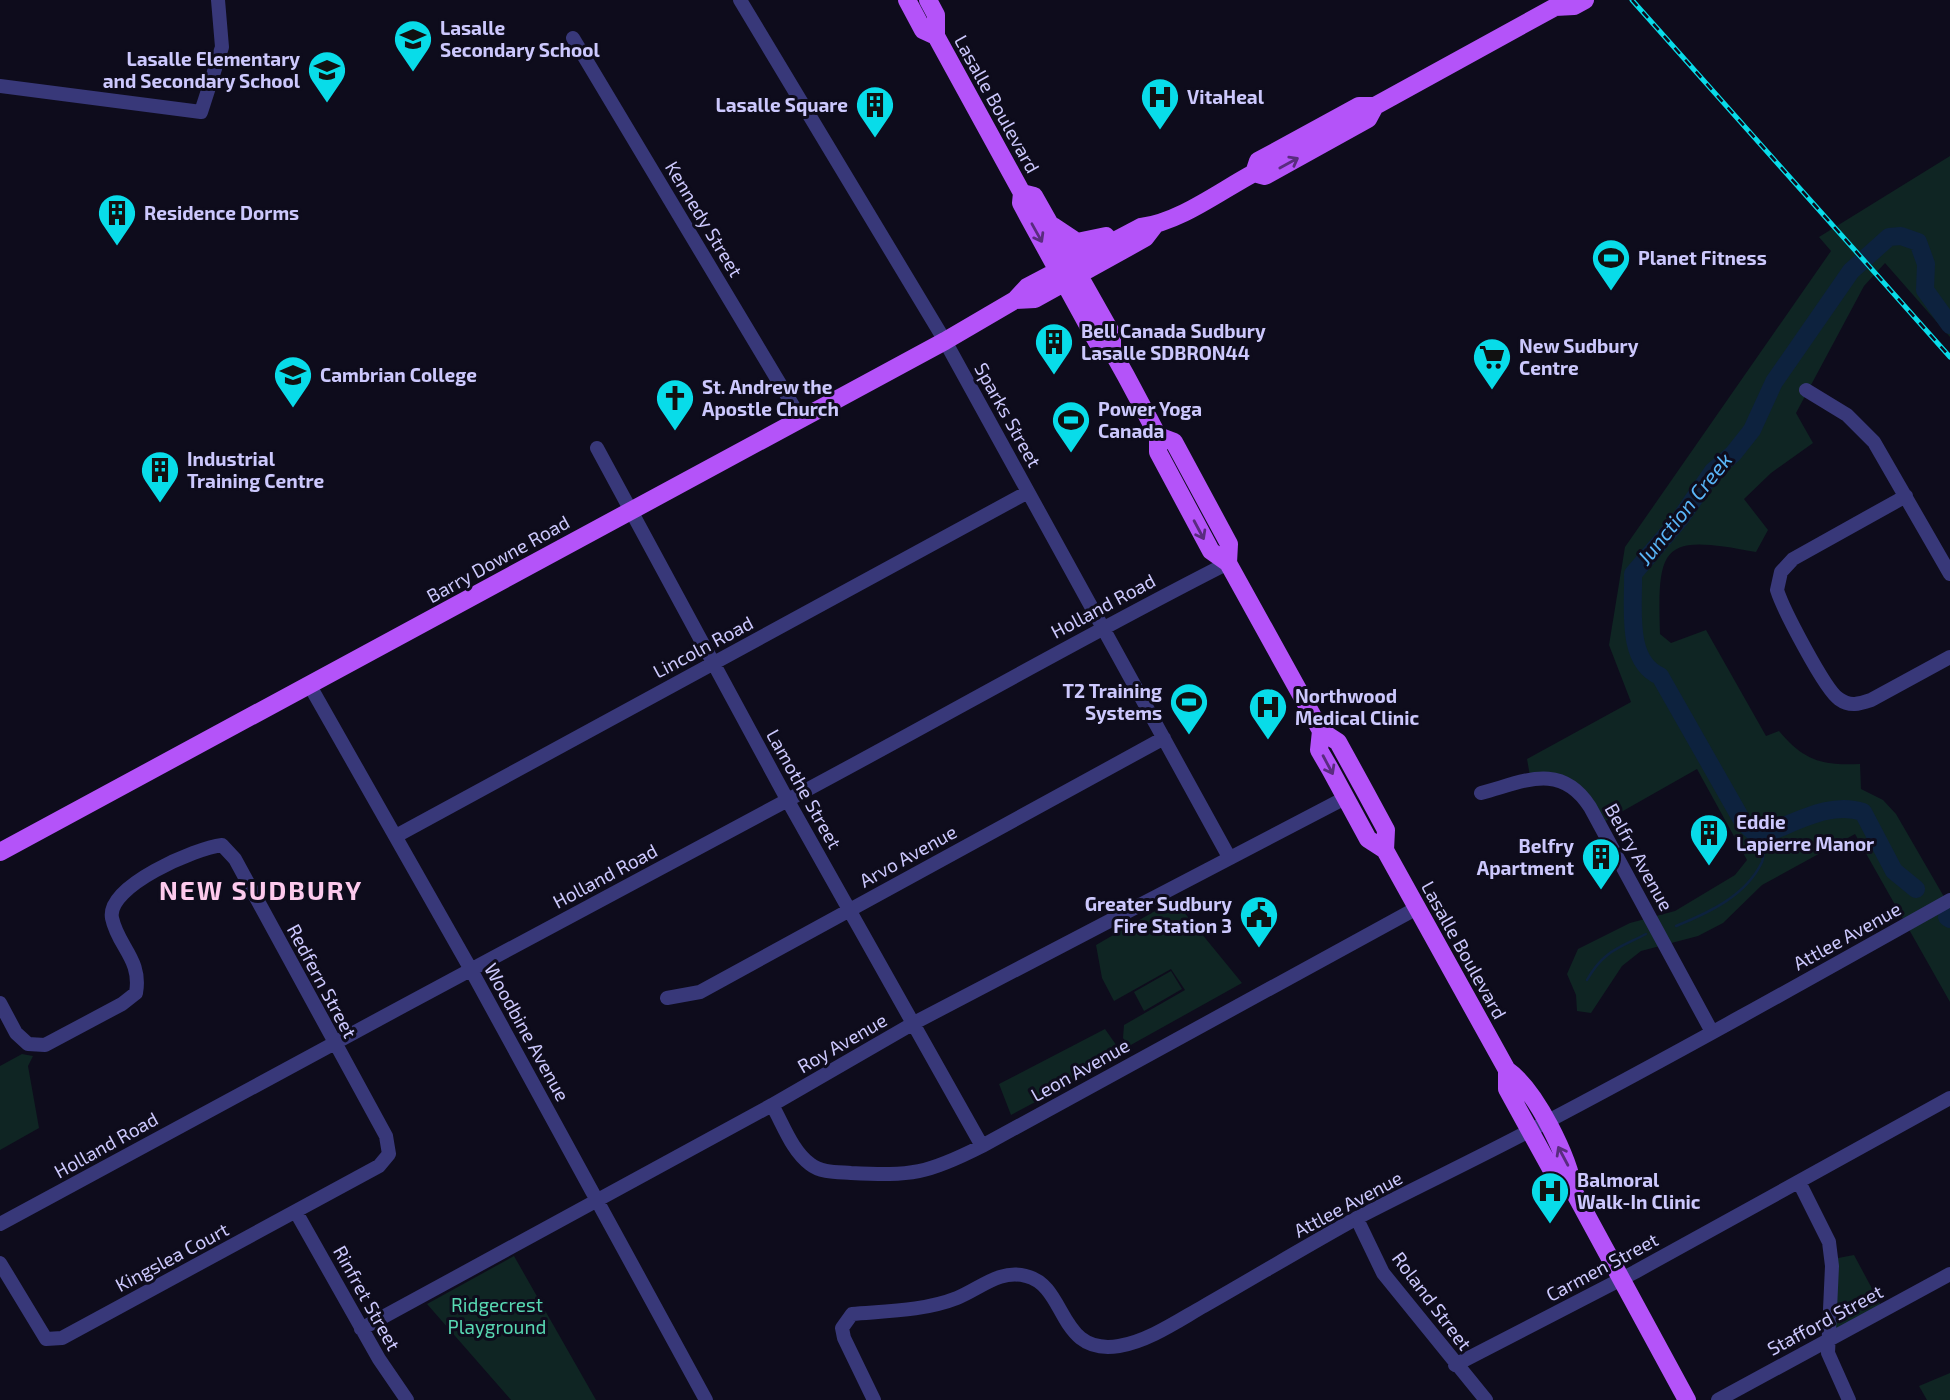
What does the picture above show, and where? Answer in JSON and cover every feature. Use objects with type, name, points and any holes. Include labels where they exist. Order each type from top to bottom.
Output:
[{"type":"main road","name":"Lasalle Boulevard","points":[[906,0],[923,30],[936,36]]},
{"type":"main road","name":"Lasalle Boulevard","points":[[928,0],[936,15],[936,36],[1022,193],[1021,203],[1068,273],[1099,311],[1112,334],[1112,351],[1158,436],[1174,442],[1229,544],[1228,563],[1321,731],[1338,742],[1386,830],[1385,850]]},
{"type":"main road","name":"Barry Downe Road","points":[[0,852],[945,341],[1014,300],[1035,299],[1068,273],[1134,231],[1155,225],[1254,173],[1265,176],[1368,119],[1375,106],[1557,4],[1574,6],[1584,0]]},
{"type":"main road","name":"Lasalle Boulevard","points":[[1022,193],[1034,196],[1049,223],[1097,342],[1112,351]]},
{"type":"main road","points":[[1049,223],[1068,237],[1083,242],[1134,231]]},
{"type":"main road","name":"Barry Downe Road","points":[[1068,273],[1104,262],[1145,239],[1155,225]]},
{"type":"main road","points":[[1099,311],[1095,288],[1104,262]]},
{"type":"main road","name":"Lasalle Boulevard","points":[[1321,731],[1320,750],[1345,797],[1368,839],[1385,850],[1507,1070],[1522,1081],[1538,1127],[1571,1171],[1574,1192],[1687,1400]]},
{"type":"street","points":[[0,86],[201,112],[222,47],[218,0]]},
{"type":"street","name":"Sparks Street","points":[[740,0],[945,341],[1229,857]]},
{"type":"street","name":"Kennedy Street","points":[[573,38],[801,419]]},
{"type":"street","points":[[1806,390],[1861,426],[1885,458],[1950,574]]},
{"type":"street","name":"Lamothe Street","points":[[597,448],[788,800],[982,1146]]},
{"type":"street","name":"Lincoln Road","points":[[396,836],[1028,492]]},
{"type":"street","points":[[1906,496],[1793,559],[1781,572],[1777,590],[1830,690],[1847,703],[1857,705],[1871,700],[1950,657]]},
{"type":"street","name":"Holland Road","points":[[0,1224],[470,968],[788,800],[1101,627],[1228,563]]},
{"type":"street","name":"Woodbine Avenue","points":[[310,686],[470,968],[706,1400]]},
{"type":"street","name":"Arvo Avenue","points":[[667,998],[699,992],[1164,738]]},
{"type":"street","name":"Belfry Avenue","points":[[1481,793],[1530,777],[1555,781],[1577,791],[1590,807],[1712,1032]]},
{"type":"street","name":"Roy Avenue","points":[[361,1329],[772,1105],[914,1023],[1345,797]]},
{"type":"street","name":"Redfern Street","points":[[0,1003],[16,1033],[28,1044],[45,1045],[122,1004],[136,993],[139,975],[112,917],[115,901],[127,888],[203,847],[222,845],[235,859],[386,1136],[389,1154]]},
{"type":"street","name":"Attlee Avenue","points":[[874,1400],[844,1338],[842,1328],[852,1314],[931,1306],[957,1298],[1004,1274],[1014,1273],[1032,1277],[1046,1289],[1064,1321],[1082,1340],[1103,1348],[1123,1345],[1161,1330],[1357,1219],[1538,1127],[1950,900]]},
{"type":"street","name":"Leon Avenue","points":[[772,1105],[798,1151],[811,1166],[829,1172],[905,1176],[930,1170],[982,1146],[1417,908]]},
{"type":"street","name":"Carmen Street","points":[[1455,1365],[1622,1279],[1950,1098]]},
{"type":"street","name":"Kingslea Court","points":[[0,1263],[46,1339],[62,1338],[379,1166],[389,1154]]},
{"type":"street","points":[[1799,1182],[1824,1232],[1831,1253],[1828,1353],[1835,1374],[1849,1400]]},
{"type":"street","name":"Rinfret Street","points":[[296,1212],[361,1329],[407,1400]]},
{"type":"street","name":"Roland Street","points":[[1357,1219],[1383,1273],[1486,1400]]},
{"type":"street","name":"Stafford Street","points":[[1718,1400],[1950,1274]]},
{"type":"green space","points":[[1950,156],[1950,337],[1885,263],[1864,286],[1796,413],[1813,443],[1771,473],[1744,499],[1768,530],[1756,552],[1701,544],[1684,546],[1672,552],[1665,563],[1659,604],[1660,634],[1671,643],[1706,630],[1766,736],[1779,731],[1796,749],[1814,759],[1835,764],[1860,764],[1861,789],[1883,800],[1896,814],[1947,902],[1950,901],[1950,1002],[1855,834],[1762,885],[1723,923],[1698,936],[1641,951],[1622,966],[1591,1013],[1577,1011],[1576,995],[1567,974],[1578,949],[1630,923],[1675,911],[1735,875],[1747,860],[1697,769],[1600,824],[1585,798],[1530,776],[1527,759],[1631,702],[1609,645],[1625,547],[1831,251],[1819,237]]},
{"type":"green space","points":[[1174,900],[1242,983],[1129,1046],[1123,1038],[1124,1025],[1185,990],[1171,969],[1114,1001],[1102,978],[1096,945]]},
{"type":"green space","points":[[1171,971],[1182,989],[1144,1011],[1134,992]]},
{"type":"green space","points":[[1105,1029],[1119,1049],[1118,1058],[1011,1115],[999,1084]]},
{"type":"green space","points":[[22,1054],[33,1056],[28,1066],[39,1128],[0,1150],[0,1066]]},
{"type":"green space","points":[[1854,1255],[1883,1309],[1830,1339],[1833,1259]]},
{"type":"green space","name":"Ridgecrest Playground","points":[[514,1256],[596,1400],[511,1400],[427,1304]]},
{"type":"green space","points":[[1950,1373],[1950,1400],[1927,1400],[1919,1386]]},
{"type":"waterway","name":"Junction Creek","points":[[1916,889],[1894,871],[1863,812],[1836,809],[1758,836],[1743,822],[1660,676],[1649,669],[1641,658],[1634,631],[1633,574],[1680,519],[1713,471],[1733,454],[1752,430],[1774,382],[1851,271],[1889,237],[1901,236],[1918,242],[1926,264],[1925,290],[1950,325]]},
{"type":"waterway","points":[[1676,926],[1725,902],[1746,885],[1762,862],[1763,835]]},
{"type":"waterway","points":[[1587,980],[1606,956],[1646,934]]},
{"type":"railway","points":[[1632,0],[1950,357]]},
{"type":"place","name":"Lasalle Secondary School","points":[[413,73]]},
{"type":"place","name":"Lasalle Elementary and Secondary School","points":[[327,104]]},
{"type":"place","name":"VitaHeal","points":[[1160,131]]},
{"type":"place","name":"Lasalle Square","points":[[875,139]]},
{"type":"place","name":"Residence Dorms","points":[[117,247]]},
{"type":"place","name":"Planet Fitness","points":[[1611,292]]},
{"type":"place","name":"Bell Canada Sudbury Lasalle SDBRON44","points":[[1054,376]]},
{"type":"place","name":"New Sudbury Centre","points":[[1492,391]]},
{"type":"place","name":"Cambrian College","points":[[293,409]]},
{"type":"place","name":"St. Andrew the Apostle Church","points":[[675,432]]},
{"type":"place","name":"Power Yoga Canada","points":[[1071,454]]},
{"type":"place","name":"Industrial Training Centre","points":[[160,504]]},
{"type":"place","name":"T2 Training Systems","points":[[1189,736]]},
{"type":"place","name":"Northwood Medical Clinic","points":[[1268,741]]},
{"type":"place","name":"Eddie Lapierre Manor","points":[[1709,867]]},
{"type":"place","name":"Belfry Apartment","points":[[1601,891]]},
{"type":"place","name":"Greater Sudbury Fire Station 3","points":[[1259,949]]},
{"type":"place","name":"Balmoral Walk-In Clinic","points":[[1550,1225]]},
{"type":"district","name":"NEW SUDBURY","points":[[261,891]]}]
